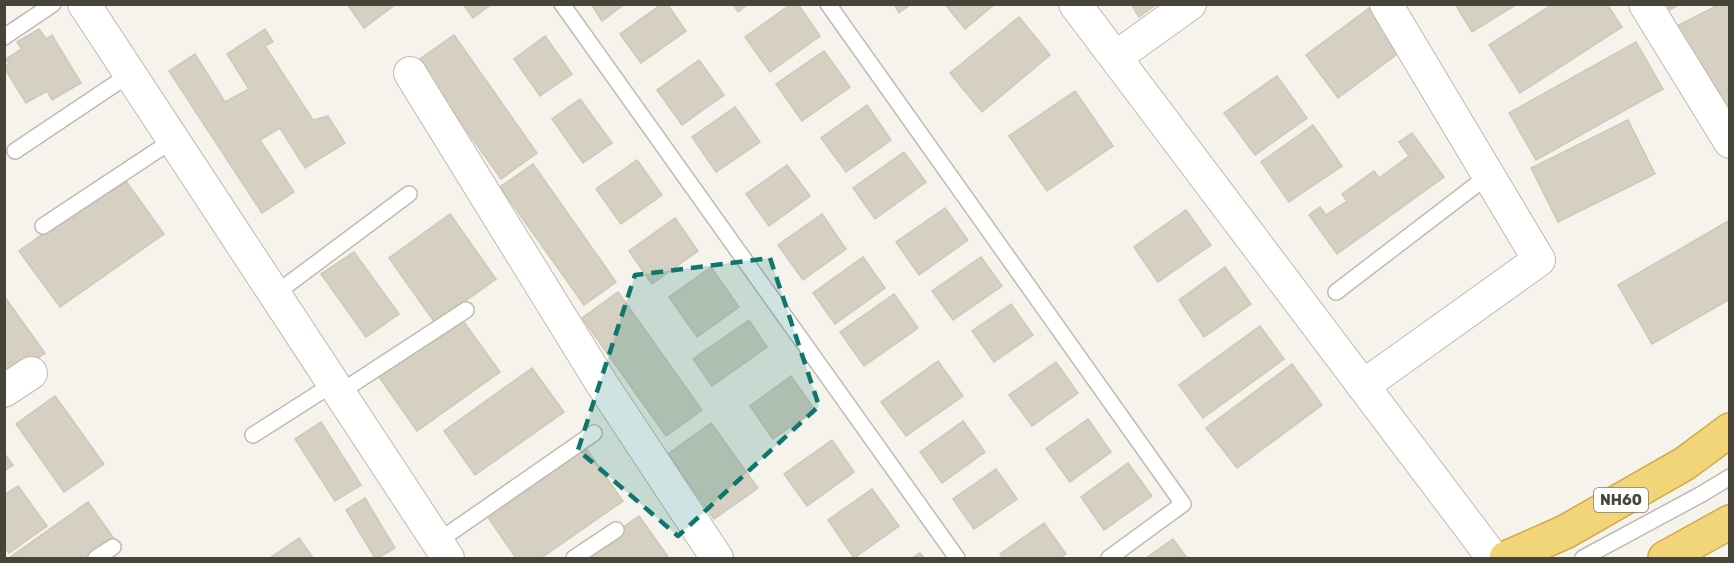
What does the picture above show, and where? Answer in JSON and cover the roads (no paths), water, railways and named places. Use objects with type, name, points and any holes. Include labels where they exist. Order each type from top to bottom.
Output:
[{"type":"highway","name":"NH60","points":[[1506,558],[1565,532],[1684,464],[1730,430]]},
{"type":"highway","points":[[1665,558],[1727,528]]},
{"type":"street","points":[[84,4],[442,550]]},
{"type":"street","points":[[1076,4],[1493,558]]},
{"type":"street","points":[[1116,57],[1190,4]]},
{"type":"street","points":[[1364,386],[1539,260],[1386,4]]},
{"type":"street","points":[[1645,4],[1730,142]]},
{"type":"street","points":[[410,73],[602,384],[717,558]]},
{"type":"street","points":[[4,391],[31,373]]},
{"type":"lane","points":[[4,37],[53,4]]},
{"type":"lane","points":[[562,4],[957,558]]},
{"type":"lane","points":[[828,4],[1183,504],[1109,558]]},
{"type":"lane","points":[[15,151],[130,74]]},
{"type":"lane","points":[[43,226],[173,140]]},
{"type":"lane","points":[[1336,292],[1489,175]]},
{"type":"lane","points":[[274,294],[409,194]]},
{"type":"lane","points":[[253,435],[466,310]]},
{"type":"lane","points":[[442,550],[594,433]]},
{"type":"lane","points":[[1583,558],[1730,477]]},
{"type":"lane","points":[[574,558],[616,530]]},
{"type":"lane","points":[[96,558],[113,547]]}]
